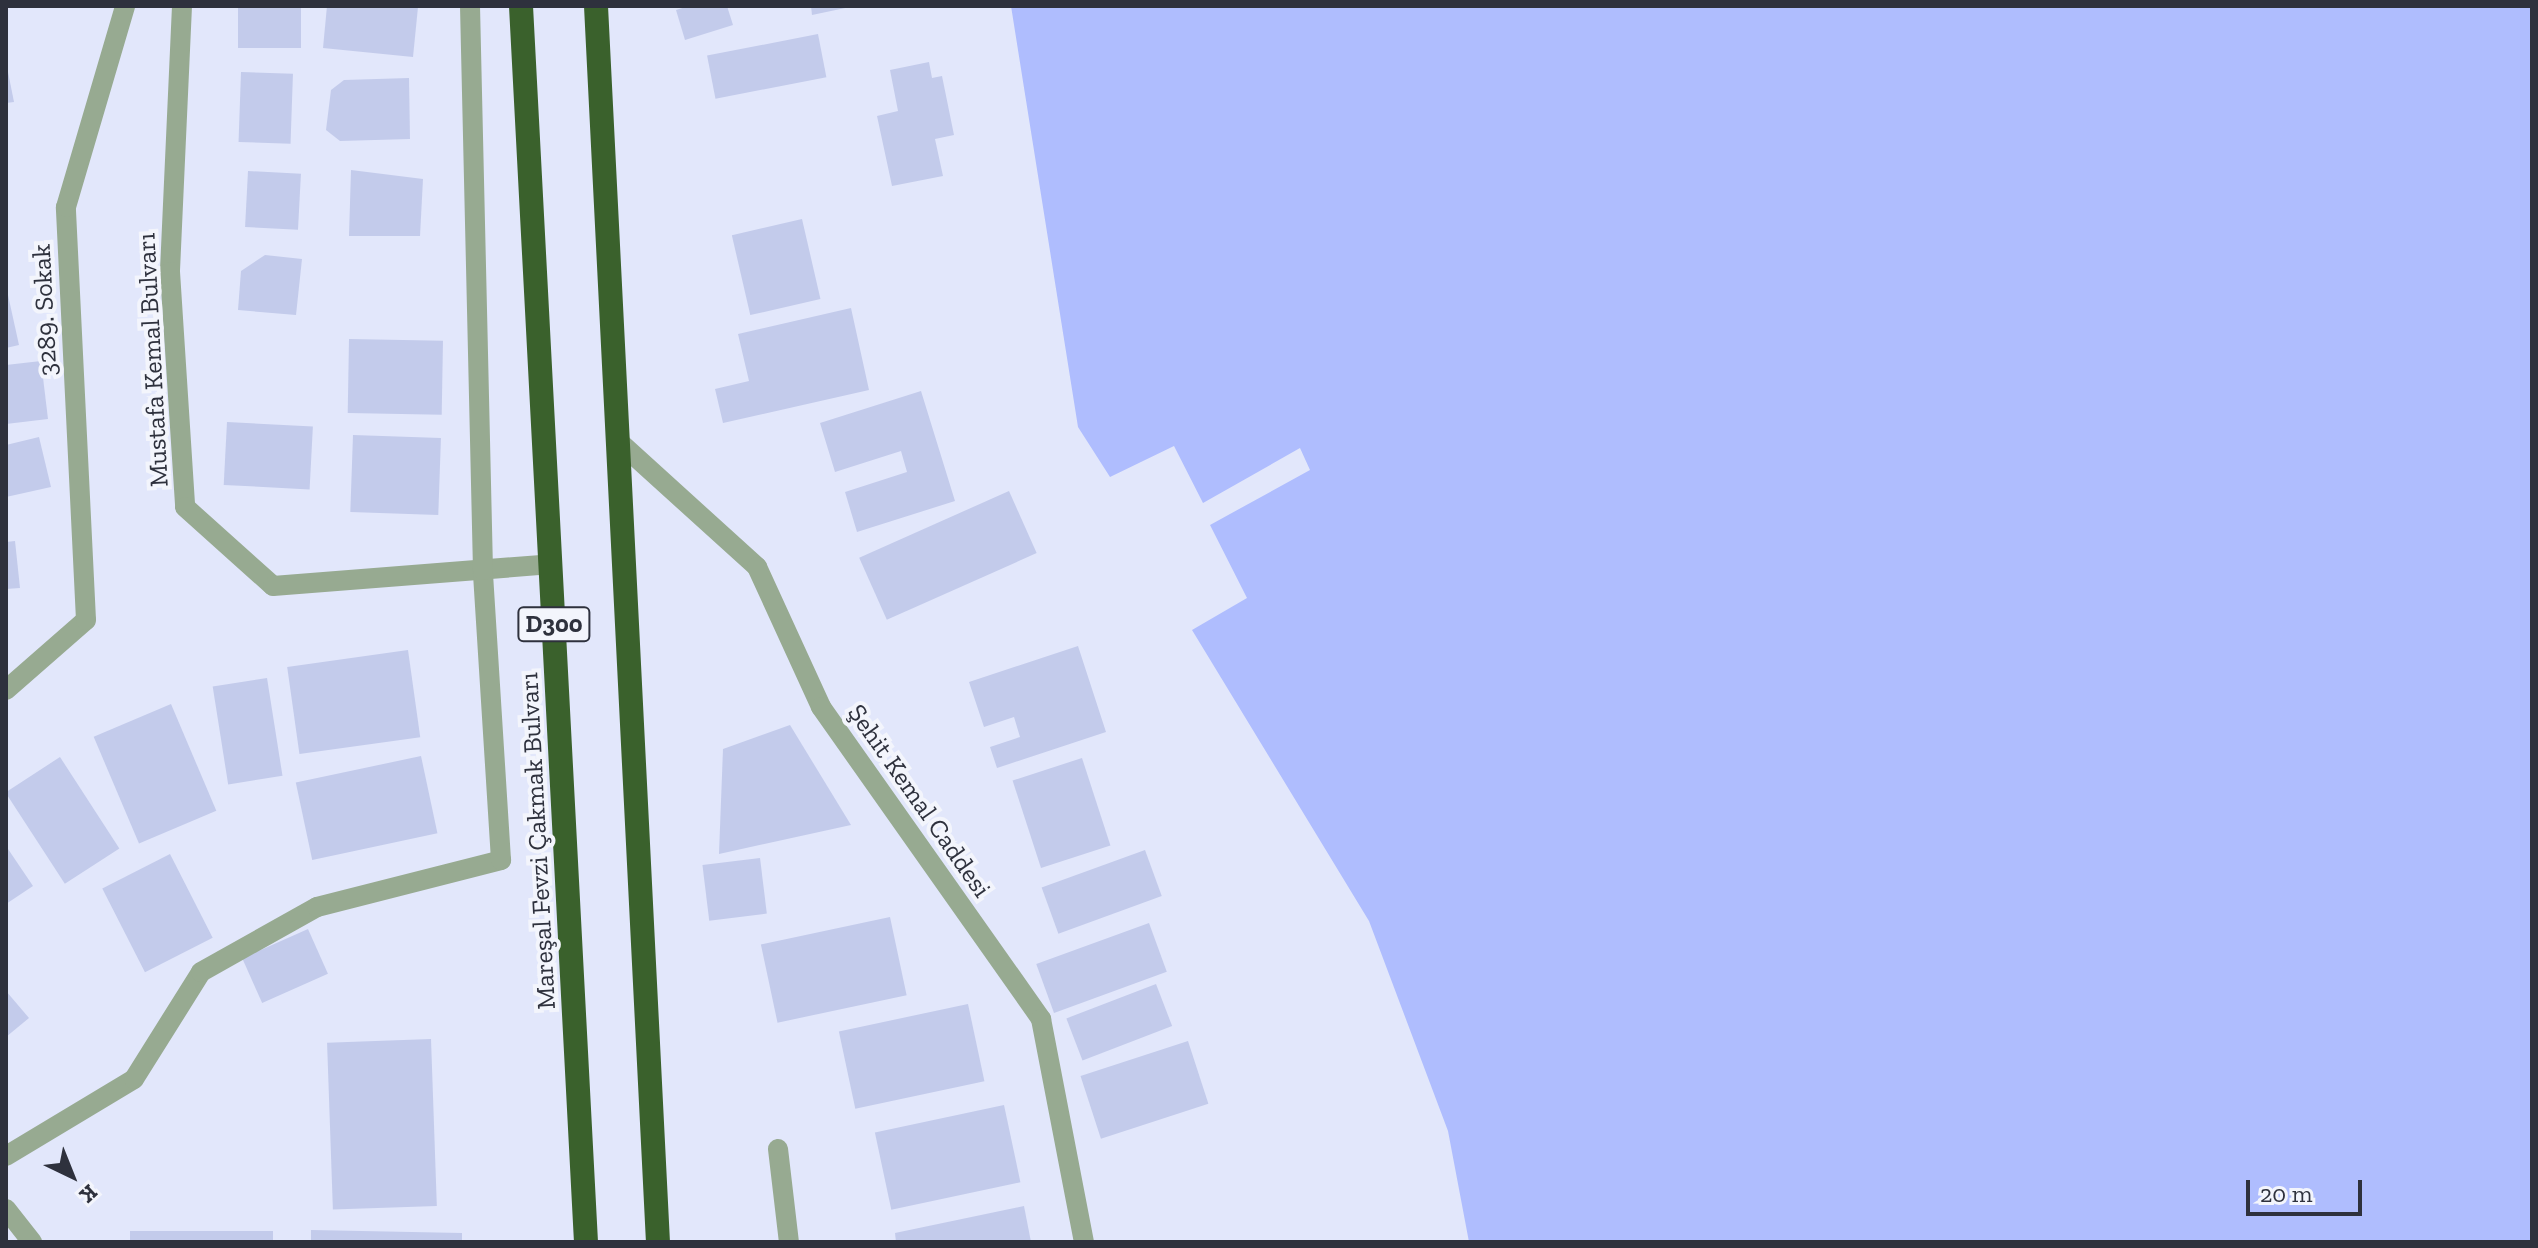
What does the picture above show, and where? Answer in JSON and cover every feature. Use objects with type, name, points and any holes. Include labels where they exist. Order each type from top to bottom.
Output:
[{"type":"highway","name":"Mareşal Fevzi Çakmak Bulvarı","points":[[521,6],[586,1242]]},
{"type":"highway","name":"D300","points":[[596,6],[658,1242]]},
{"type":"street","name":"3289. Sokak","points":[[6,690],[86,620],[66,207],[125,6]]},
{"type":"street","name":"Mustafa Kemal Bulvarı","points":[[182,6],[170,272],[185,507],[273,586],[551,564]]},
{"type":"street","points":[[6,1156],[134,1079],[201,972],[317,907],[501,860],[483,570],[470,6]]},
{"type":"street","name":"Şehit Kemal Caddesi","points":[[617,440],[757,567],[821,707],[1041,1019],[1084,1242]]},
{"type":"street","points":[[778,1149],[789,1242]]},
{"type":"street","points":[[6,1209],[32,1242]]},
{"type":"water","points":[[1011,6],[2532,6],[2532,1242],[1469,1242],[1448,1131],[1369,921],[1192,630],[1247,598],[1210,525],[1310,470],[1300,448],[1203,503],[1174,446],[1110,477],[1078,427]]},
{"type":"building","points":[[238,6],[301,6],[301,48],[238,48]]},
{"type":"building","points":[[327,6],[418,7],[413,57],[323,48]]},
{"type":"building","points":[[689,6],[727,6],[733,25],[685,40],[676,10]]},
{"type":"building","points":[[811,6],[850,6],[850,7],[812,15]]},
{"type":"building","points":[[818,34],[826,77],[715,99],[707,56]]},
{"type":"building","points":[[6,62],[14,102],[6,103]]},
{"type":"building","points":[[929,62],[932,78],[942,76],[954,135],[935,139],[943,176],[892,186],[877,116],[898,111],[890,70]]},
{"type":"building","points":[[241,72],[293,74],[291,144],[239,142]]},
{"type":"building","points":[[409,78],[410,139],[340,141],[326,130],[331,90],[344,80]]},
{"type":"building","points":[[351,170],[423,179],[420,236],[349,236]]},
{"type":"building","points":[[248,171],[301,174],[298,230],[245,227]]},
{"type":"building","points":[[802,219],[820,299],[750,315],[732,235]]},
{"type":"building","points":[[265,255],[302,259],[296,315],[238,310],[241,271]]},
{"type":"building","points":[[6,286],[19,345],[6,348]]},
{"type":"building","points":[[851,308],[869,390],[723,423],[715,389],[749,381],[738,334]]},
{"type":"building","points":[[349,339],[443,341],[442,415],[348,413]]},
{"type":"building","points":[[41,361],[48,419],[6,424],[6,365]]},
{"type":"building","points":[[921,391],[955,501],[857,532],[845,492],[907,472],[901,451],[835,472],[820,423]]},
{"type":"building","points":[[227,422],[313,427],[310,489],[224,485]]},
{"type":"building","points":[[353,435],[441,438],[438,515],[350,512]]},
{"type":"building","points":[[39,437],[51,487],[6,497],[6,445]]},
{"type":"building","points":[[1009,491],[1037,553],[887,620],[859,558]]},
{"type":"building","points":[[15,541],[20,588],[6,589],[6,542]]},
{"type":"building","points":[[1078,646],[1106,732],[997,768],[990,747],[1020,737],[1014,717],[984,727],[969,682]]},
{"type":"building","points":[[408,650],[420,737],[299,754],[287,667]]},
{"type":"building","points":[[267,678],[282,776],[228,784],[213,687]]},
{"type":"building","points":[[171,704],[216,811],[139,844],[94,737]]},
{"type":"building","points":[[790,725],[851,825],[719,854],[723,749]]},
{"type":"building","points":[[421,756],[437,833],[312,860],[296,783]]},
{"type":"building","points":[[60,757],[119,848],[65,884],[6,793]]},
{"type":"building","points":[[1082,758],[1110,845],[1041,868],[1013,781]]},
{"type":"building","points":[[6,846],[33,886],[6,904]]},
{"type":"building","points":[[1145,850],[1162,896],[1058,934],[1042,888]]},
{"type":"building","points":[[170,854],[213,938],[145,972],[102,889]]},
{"type":"building","points":[[760,858],[767,914],[709,921],[702,865]]},
{"type":"building","points":[[890,917],[907,995],[778,1023],[761,944]]},
{"type":"building","points":[[1149,923],[1167,972],[1054,1013],[1036,964]]},
{"type":"building","points":[[308,929],[328,974],[262,1003],[242,958]]},
{"type":"building","points":[[1156,984],[1172,1026],[1083,1060],[1066,1018]]},
{"type":"building","points":[[6,991],[29,1018],[6,1037]]},
{"type":"building","points":[[968,1004],[984,1081],[855,1109],[839,1031]]},
{"type":"building","points":[[431,1039],[437,1206],[333,1210],[327,1043]]},
{"type":"building","points":[[1188,1041],[1208,1104],[1101,1139],[1081,1076]]},
{"type":"building","points":[[1004,1105],[1020,1182],[891,1210],[875,1132]]},
{"type":"building","points":[[1024,1206],[1031,1242],[896,1242],[895,1233]]},
{"type":"building","points":[[311,1230],[462,1233],[462,1242],[311,1242]]},
{"type":"building","points":[[130,1231],[273,1231],[273,1242],[130,1242]]}]
